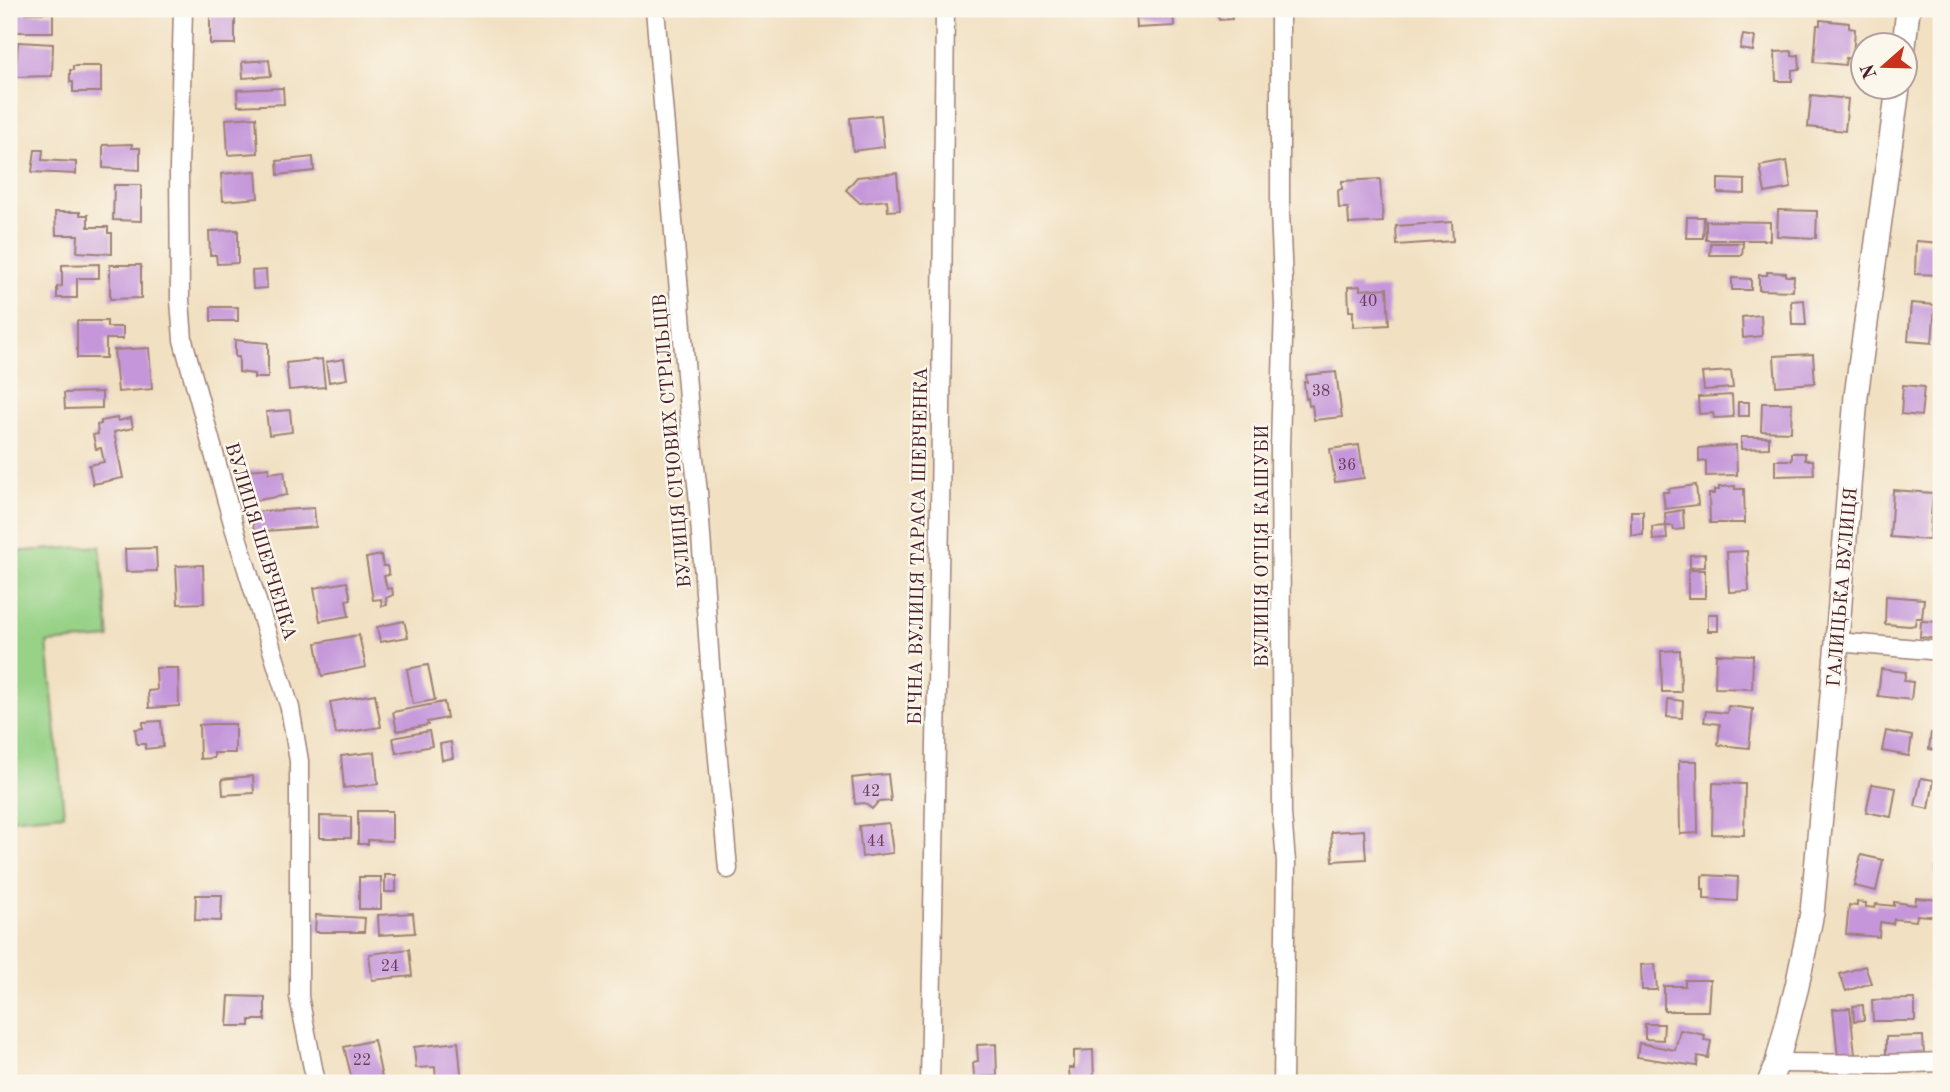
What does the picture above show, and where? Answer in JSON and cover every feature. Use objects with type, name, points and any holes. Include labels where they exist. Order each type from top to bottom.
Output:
[{"type":"street","name":"ВУЛИЦЯ ШЕВЧЕНКА","points":[[183,9],[179,195],[183,340],[234,527],[290,708],[299,761],[299,997],[316,1083]]},
{"type":"street","name":"ВУЛИЦЯ СІЧОВИХ СТРІЛЬЦІВ","points":[[655,9],[728,869]]},
{"type":"street","name":"БІЧНА ВУЛИЦЯ ТАРАСА ШЕВЧЕНКА","points":[[930,1083],[940,531],[945,9]]},
{"type":"street","name":"ВУЛИЦЯ ОТЦЯ КАШУБИ","points":[[1280,9],[1280,212],[1284,305],[1280,447],[1282,814],[1286,862],[1283,1083]]},
{"type":"street","points":[[1906,32],[1908,9]]},
{"type":"street","name":"ГАЛИЦЬКА ВУЛИЦЯ","points":[[1773,1073],[1797,986],[1812,913],[1856,396],[1896,102]]},
{"type":"street","points":[[1837,642],[1941,652]]},
{"type":"street","points":[[1773,1073],[1941,1062]]},
{"type":"green space","points":[[100,546],[109,638],[47,643],[64,814],[9,819],[9,552]]},
{"type":"building","points":[[1136,9],[1173,9],[1174,26],[1137,28]]},
{"type":"building","points":[[1218,9],[1231,9],[1232,19],[1219,20]]},
{"type":"building","points":[[210,12],[235,12],[235,44],[210,44]]},
{"type":"building","points":[[13,13],[53,13],[53,32],[12,32]]},
{"type":"building","points":[[1820,20],[1849,23],[1849,28],[1855,29],[1855,32],[1848,32],[1848,58],[1845,65],[1814,62],[1817,25],[1820,25]]},
{"type":"building","points":[[1743,35],[1755,37],[1753,51],[1740,49]]},
{"type":"building","points":[[18,42],[53,44],[52,76],[15,77]]},
{"type":"building","points":[[1792,51],[1792,56],[1799,55],[1800,69],[1792,70],[1792,81],[1776,81],[1775,52]]},
{"type":"building","points":[[269,60],[271,76],[243,78],[242,62]]},
{"type":"building","points":[[73,66],[101,66],[101,92],[73,92],[70,70],[73,70]]},
{"type":"building","points":[[283,88],[284,104],[238,106],[237,90]]},
{"type":"building","points":[[1811,95],[1848,99],[1845,131],[1808,127]]},
{"type":"building","points":[[881,115],[884,147],[853,151],[850,118]]},
{"type":"building","points":[[256,117],[258,153],[228,155],[226,119]]},
{"type":"building","points":[[132,144],[132,148],[140,148],[140,170],[103,168],[103,145]]},
{"type":"building","points":[[35,150],[43,150],[42,160],[76,162],[76,174],[32,172]]},
{"type":"building","points":[[313,157],[314,171],[278,175],[277,161]]},
{"type":"building","points":[[1787,161],[1791,188],[1765,193],[1760,166]]},
{"type":"building","points":[[256,171],[258,198],[223,201],[221,174]]},
{"type":"building","points":[[897,173],[900,210],[888,211],[887,200],[860,203],[846,190],[857,177]]},
{"type":"building","points":[[1380,179],[1383,222],[1349,224],[1348,208],[1339,208],[1338,190],[1342,189],[1342,181]]},
{"type":"building","points":[[1718,179],[1745,180],[1745,194],[1718,193]]},
{"type":"building","points":[[114,185],[141,185],[141,221],[113,220]]},
{"type":"building","points":[[1778,210],[1817,211],[1816,238],[1777,236]]},
{"type":"building","points":[[55,212],[80,212],[80,215],[88,215],[88,227],[108,227],[108,233],[112,233],[112,254],[77,252],[78,235],[56,235]]},
{"type":"building","points":[[1687,217],[1704,217],[1703,238],[1686,238]]},
{"type":"building","points":[[1706,221],[1770,222],[1770,240],[1706,240]]},
{"type":"building","points":[[1452,222],[1453,241],[1397,245],[1396,226]]},
{"type":"building","points":[[238,230],[238,263],[217,264],[216,255],[210,255],[209,231]]},
{"type":"building","points":[[1916,241],[1941,243],[1941,275],[1915,274]]},
{"type":"building","points":[[1711,243],[1743,243],[1742,255],[1710,255]]},
{"type":"building","points":[[99,264],[99,278],[77,278],[77,298],[57,298],[57,287],[62,286],[62,265]]},
{"type":"building","points":[[110,265],[141,265],[141,298],[110,299]]},
{"type":"building","points":[[266,270],[267,288],[253,289],[252,271]]},
{"type":"building","points":[[1767,272],[1794,276],[1793,291],[1759,290],[1759,275],[1767,275]]},
{"type":"building","points":[[1732,278],[1751,279],[1751,290],[1732,290]]},
{"type":"building","points":[[1360,286],[1360,290],[1387,288],[1389,325],[1353,327],[1348,287]]},
{"type":"building","points":[[1804,300],[1806,325],[1792,325],[1791,301]]},
{"type":"building","points":[[1911,303],[1935,305],[1932,343],[1908,341]]},
{"type":"building","points":[[211,307],[238,307],[238,321],[211,321]]},
{"type":"building","points":[[1761,315],[1762,336],[1743,338],[1742,317]]},
{"type":"building","points":[[77,321],[107,321],[107,327],[123,327],[123,339],[106,339],[106,358],[77,358]]},
{"type":"building","points":[[235,340],[268,343],[268,378],[254,378],[254,374],[239,372],[239,357],[235,357]]},
{"type":"building","points":[[149,348],[152,389],[118,392],[114,350]]},
{"type":"building","points":[[1813,354],[1815,383],[1776,386],[1774,356]]},
{"type":"building","points":[[322,359],[325,387],[289,390],[286,363]]},
{"type":"building","points":[[344,359],[347,379],[329,382],[326,362]]},
{"type":"building","points":[[1731,371],[1733,388],[1704,390],[1702,373]]},
{"type":"building","points":[[1336,372],[1342,417],[1314,420],[1312,405],[1309,406],[1308,398],[1306,399],[1306,375]]},
{"type":"building","points":[[1903,385],[1924,387],[1921,416],[1901,414]]},
{"type":"building","points":[[102,392],[102,408],[65,409],[64,393]]},
{"type":"building","points":[[1732,395],[1733,417],[1714,418],[1713,413],[1699,414],[1698,397]]},
{"type":"building","points":[[1738,402],[1749,402],[1749,416],[1738,416]]},
{"type":"building","points":[[1762,403],[1792,403],[1791,432],[1761,431]]},
{"type":"building","points":[[290,410],[292,432],[269,435],[266,412]]},
{"type":"building","points":[[117,418],[118,421],[131,418],[133,428],[114,432],[123,478],[93,484],[89,465],[104,462],[101,448],[96,449],[93,435],[98,434],[97,425],[101,424],[101,421]]},
{"type":"building","points":[[1741,437],[1769,437],[1769,448],[1741,449]]},
{"type":"building","points":[[1359,445],[1364,478],[1335,482],[1330,449]]},
{"type":"building","points":[[1736,445],[1737,475],[1706,476],[1706,461],[1699,462],[1699,448]]},
{"type":"building","points":[[1792,453],[1805,453],[1805,460],[1813,460],[1814,475],[1775,476],[1775,460],[1792,460]]},
{"type":"building","points":[[269,468],[269,473],[284,471],[287,495],[253,501],[249,470]]},
{"type":"building","points":[[1696,485],[1698,505],[1665,509],[1663,492]]},
{"type":"building","points":[[1735,486],[1735,489],[1744,489],[1745,523],[1710,523],[1709,494],[1714,494],[1714,490],[1719,490],[1719,487]]},
{"type":"building","points":[[1893,490],[1933,493],[1929,540],[1890,537]]},
{"type":"building","points":[[314,508],[316,527],[254,532],[252,512]]},
{"type":"building","points":[[1683,510],[1684,529],[1674,530],[1673,526],[1666,526],[1665,513]]},
{"type":"building","points":[[1631,511],[1643,511],[1643,535],[1631,535]]},
{"type":"building","points":[[1666,526],[1667,539],[1653,540],[1652,527]]},
{"type":"building","points":[[156,548],[157,571],[126,572],[125,549]]},
{"type":"building","points":[[1747,551],[1749,591],[1729,592],[1727,552]]},
{"type":"building","points":[[1705,554],[1705,567],[1690,568],[1690,555]]},
{"type":"building","points":[[381,555],[383,566],[387,566],[389,575],[384,576],[387,589],[392,588],[393,595],[386,598],[387,605],[382,606],[381,599],[373,600],[366,558]]},
{"type":"building","points":[[203,565],[204,603],[178,604],[176,566]]},
{"type":"building","points":[[1688,570],[1705,570],[1705,598],[1688,598]]},
{"type":"building","points":[[347,582],[351,599],[346,600],[349,616],[320,621],[314,588]]},
{"type":"building","points":[[1886,596],[1924,599],[1922,618],[1916,618],[1915,625],[1910,626],[1885,624]]},
{"type":"building","points":[[1708,614],[1718,614],[1718,631],[1708,631]]},
{"type":"building","points":[[404,621],[408,637],[380,642],[377,627]]},
{"type":"building","points":[[1921,621],[1941,622],[1941,639],[1920,637]]},
{"type":"building","points":[[359,635],[366,667],[322,676],[316,643]]},
{"type":"building","points":[[1680,650],[1681,692],[1662,692],[1661,651]]},
{"type":"building","points":[[1716,654],[1753,655],[1752,689],[1715,688]]},
{"type":"building","points":[[428,665],[435,700],[413,704],[407,669]]},
{"type":"building","points":[[156,668],[178,668],[179,706],[149,708],[148,691],[157,690]]},
{"type":"building","points":[[1881,669],[1906,672],[1904,681],[1913,682],[1911,700],[1878,696]]},
{"type":"building","points":[[375,694],[381,727],[336,734],[330,702]]},
{"type":"building","points":[[1668,699],[1683,701],[1682,718],[1667,717]]},
{"type":"building","points":[[444,702],[447,718],[397,731],[393,712]]},
{"type":"building","points":[[1728,706],[1753,709],[1749,748],[1718,745],[1720,724],[1704,722],[1706,711],[1727,713]]},
{"type":"building","points":[[161,721],[163,747],[145,749],[145,744],[137,744],[135,729],[143,728],[143,722]]},
{"type":"building","points":[[235,724],[235,753],[214,753],[214,758],[200,759],[199,725]]},
{"type":"building","points":[[429,731],[432,746],[396,753],[393,738]]},
{"type":"building","points":[[1886,731],[1912,736],[1909,756],[1882,751]]},
{"type":"building","points":[[1931,733],[1941,735],[1941,751],[1929,749]]},
{"type":"building","points":[[451,742],[453,758],[442,760],[440,744]]},
{"type":"building","points":[[375,752],[378,784],[344,788],[341,756]]},
{"type":"building","points":[[1679,761],[1697,761],[1698,833],[1680,834]]},
{"type":"building","points":[[888,774],[891,801],[878,802],[872,809],[865,803],[855,804],[852,778]]},
{"type":"building","points":[[253,776],[254,793],[223,795],[222,779]]},
{"type":"building","points":[[1921,778],[1934,780],[1929,809],[1915,806]]},
{"type":"building","points":[[1713,783],[1745,784],[1744,835],[1712,834]]},
{"type":"building","points":[[1872,784],[1896,788],[1891,817],[1866,812]]},
{"type":"building","points":[[358,811],[392,811],[392,841],[368,840],[368,844],[358,844]]},
{"type":"building","points":[[320,816],[351,817],[351,838],[320,838]]},
{"type":"building","points":[[889,823],[893,853],[862,857],[859,826]]},
{"type":"building","points":[[1364,830],[1366,859],[1333,861],[1331,832]]},
{"type":"building","points":[[1861,855],[1883,860],[1876,891],[1854,886]]},
{"type":"building","points":[[1941,865],[1941,888],[1937,889],[1935,866]]},
{"type":"building","points":[[385,875],[396,875],[396,892],[385,892]]},
{"type":"building","points":[[1702,876],[1738,877],[1737,901],[1704,899]]},
{"type":"building","points":[[359,877],[381,877],[381,909],[359,909]]},
{"type":"building","points":[[196,895],[222,895],[221,921],[195,920]]},
{"type":"building","points":[[1916,898],[1941,900],[1941,917],[1917,915],[1916,921],[1894,919],[1893,924],[1880,922],[1879,937],[1846,934],[1849,905],[1866,903],[1866,907],[1875,908],[1876,904],[1894,906],[1894,902],[1915,905]]},
{"type":"building","points":[[413,913],[415,933],[379,935],[378,915]]},
{"type":"building","points":[[316,915],[365,918],[364,932],[315,932]]},
{"type":"building","points":[[409,949],[412,976],[372,980],[369,954]]},
{"type":"building","points":[[1655,964],[1657,990],[1642,990],[1641,965]]},
{"type":"building","points":[[1865,966],[1871,983],[1846,991],[1840,974]]},
{"type":"building","points":[[1685,980],[1710,980],[1708,1011],[1664,1011],[1664,986],[1685,986]]},
{"type":"building","points":[[229,996],[265,997],[265,1020],[250,1020],[250,1026],[227,1026]]},
{"type":"building","points":[[1915,999],[1915,1021],[1873,1021],[1872,1000]]},
{"type":"building","points":[[1863,1005],[1864,1020],[1854,1021],[1853,1006]]},
{"type":"building","points":[[1850,1008],[1855,1055],[1838,1057],[1833,1009]]},
{"type":"building","points":[[1645,1024],[1664,1024],[1663,1040],[1645,1039]]},
{"type":"building","points":[[1680,1030],[1705,1035],[1704,1040],[1711,1041],[1708,1058],[1698,1056],[1697,1066],[1637,1057],[1639,1043],[1675,1050]]},
{"type":"building","points":[[1923,1036],[1924,1055],[1886,1056],[1886,1037]]},
{"type":"building","points":[[374,1040],[382,1078],[353,1083],[344,1047]]},
{"type":"building","points":[[458,1042],[462,1083],[436,1083],[435,1067],[416,1068],[414,1047]]},
{"type":"building","points":[[996,1044],[997,1076],[974,1077],[973,1062],[978,1061],[977,1045]]},
{"type":"building","points":[[1093,1050],[1094,1082],[1070,1083],[1069,1068],[1074,1068],[1074,1051]]}]
